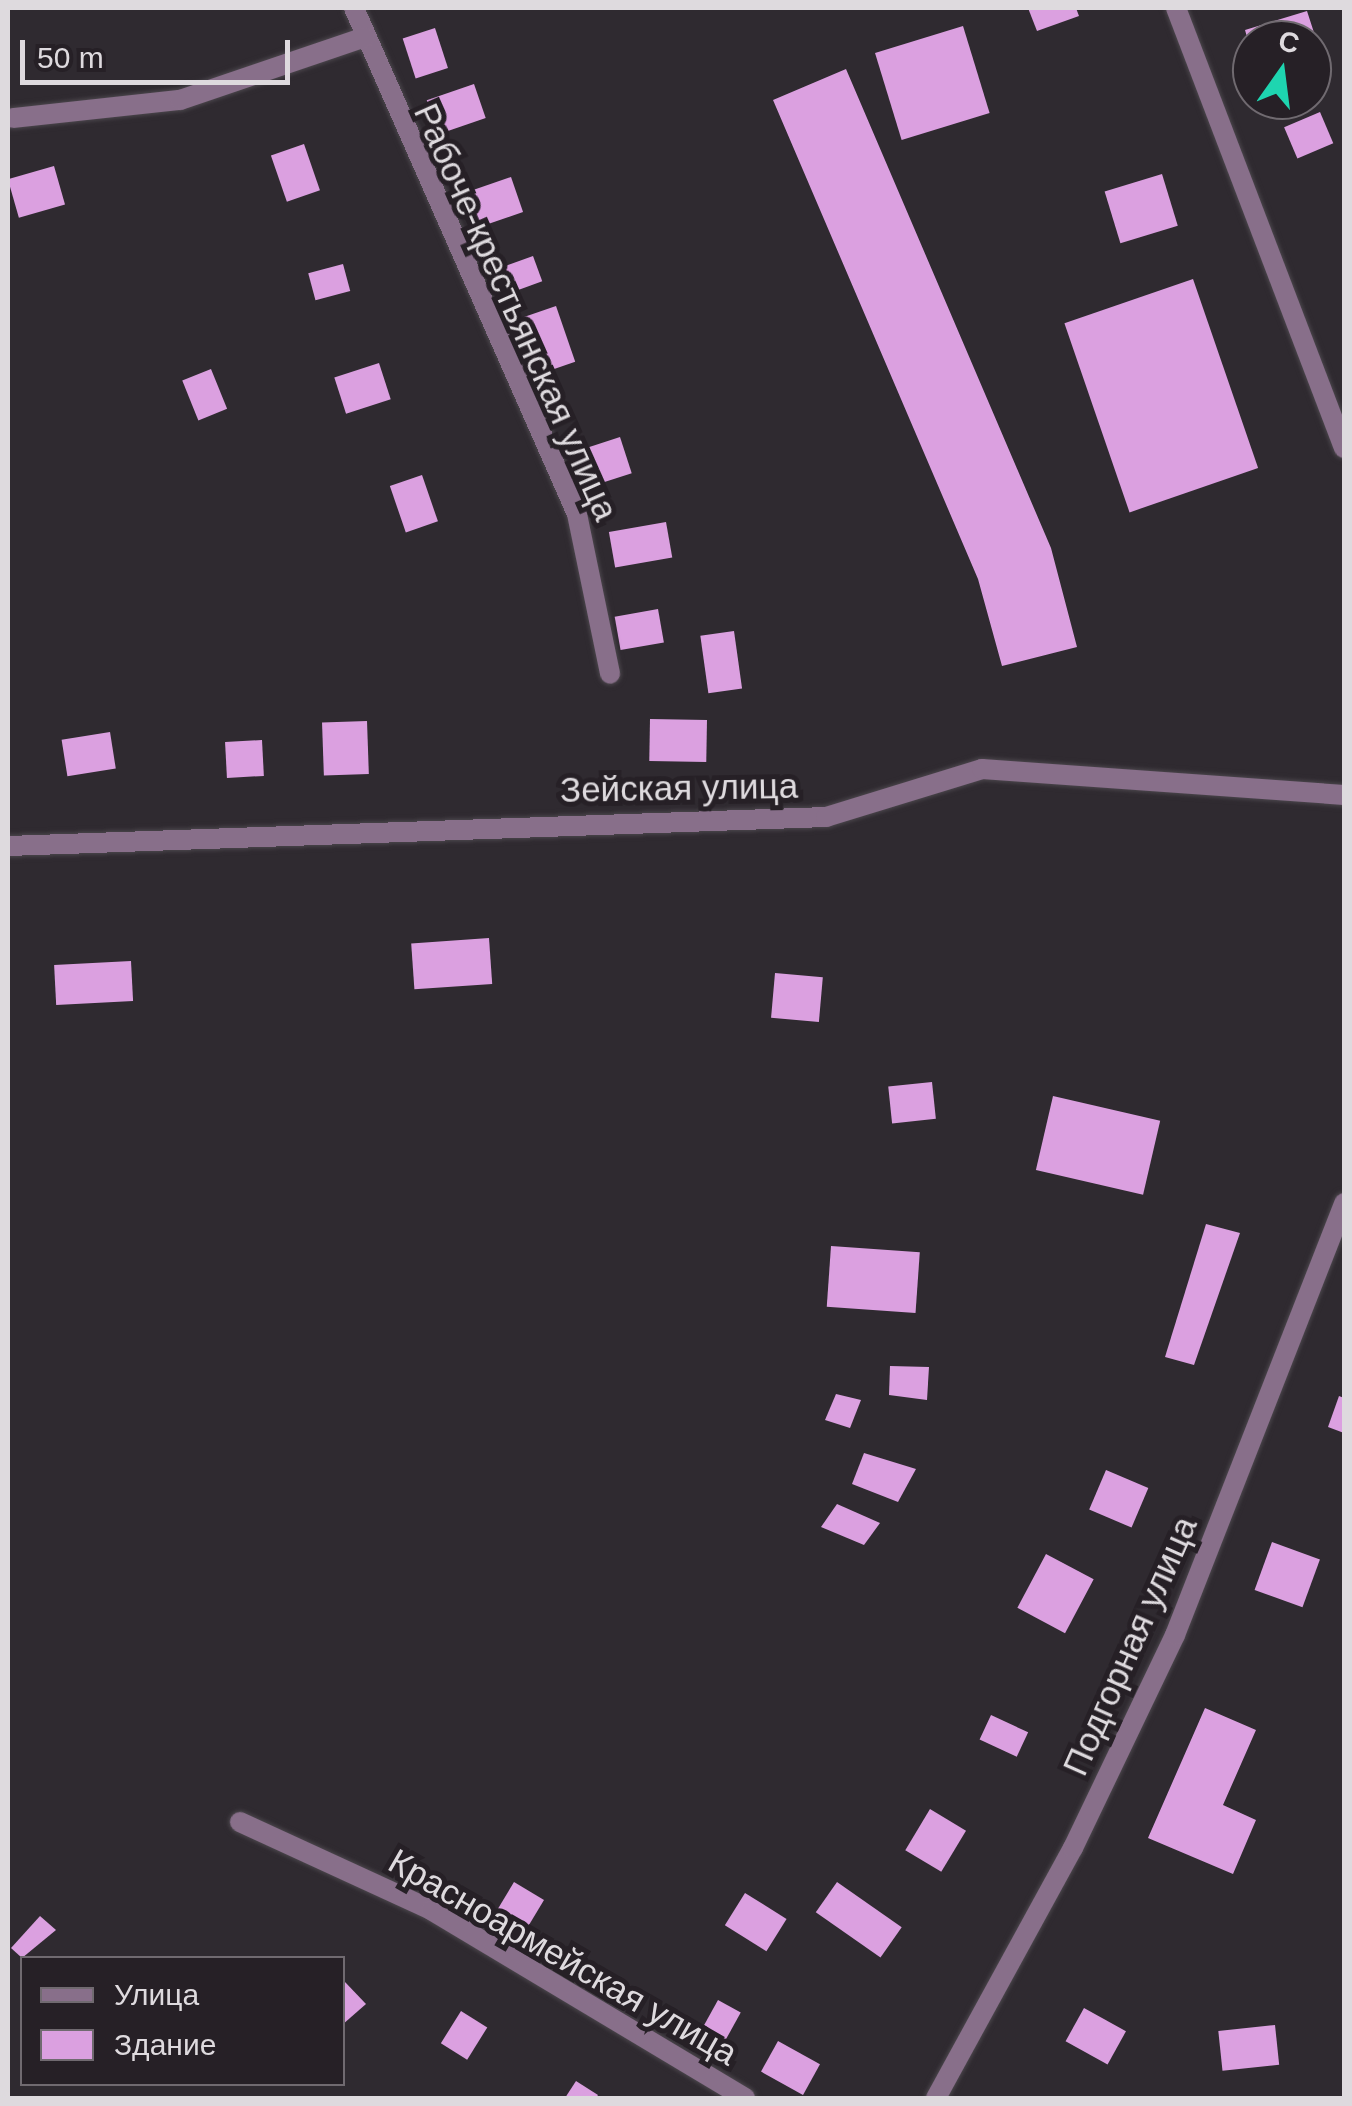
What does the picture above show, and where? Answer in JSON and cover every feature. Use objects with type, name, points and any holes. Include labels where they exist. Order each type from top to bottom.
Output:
[{"type":"street","name":"Рабоче-крестьянская улица","points":[[354,8],[576,514],[610,674]]},
{"type":"street","points":[[1176,8],[1344,448]]},
{"type":"street","points":[[12,118],[180,100],[365,38]]},
{"type":"street","name":"Зейская улица","points":[[8,846],[826,817],[982,770],[1344,795]]},
{"type":"street","name":"Подгорная улица","points":[[936,2098],[1074,1848],[1175,1635],[1344,1203]]},
{"type":"street","name":"Красноармейская улица","points":[[240,1822],[431,1910],[744,2098]]},
{"type":"building","points":[[1028,8],[1076,8],[1079,16],[1037,31]]},
{"type":"building","points":[[1307,11],[1310,20],[1278,20]]},
{"type":"building","points":[[963,26],[990,113],[902,140],[875,53]]},
{"type":"building","points":[[435,28],[448,68],[416,78],[403,39]]},
{"type":"building","points":[[846,69],[1051,548],[1077,647],[1002,666],[978,579],[773,100]]},
{"type":"building","points":[[474,84],[486,118],[438,134],[427,100]]},
{"type":"building","points":[[1301,120],[1323,120],[1333,143],[1297,159],[1284,127]]},
{"type":"building","points":[[304,144],[320,190],[287,202],[271,155]]},
{"type":"building","points":[[54,166],[65,204],[19,218],[8,179]]},
{"type":"building","points":[[1162,174],[1178,226],[1120,243],[1105,192]]},
{"type":"building","points":[[511,177],[523,212],[476,228],[464,193]]},
{"type":"building","points":[[533,256],[542,281],[501,296],[492,271]]},
{"type":"building","points":[[343,264],[350,291],[315,300],[308,273]]},
{"type":"building","points":[[1193,279],[1258,468],[1130,512],[1064,323]]},
{"type":"building","points":[[556,306],[575,362],[522,380],[503,324]]},
{"type":"building","points":[[379,363],[391,399],[346,414],[334,378]]},
{"type":"building","points":[[211,369],[227,409],[198,420],[182,381]]},
{"type":"building","points":[[620,437],[632,473],[580,490],[569,454]]},
{"type":"building","points":[[422,475],[438,521],[406,532],[390,486]]},
{"type":"building","points":[[666,522],[672,557],[615,568],[609,532]]},
{"type":"building","points":[[658,609],[664,642],[621,650],[615,617]]},
{"type":"building","points":[[734,631],[742,688],[708,693],[700,636]]},
{"type":"building","points":[[650,719],[707,720],[706,762],[649,761]]},
{"type":"building","points":[[367,721],[369,774],[324,776],[322,723]]},
{"type":"building","points":[[110,732],[116,769],[67,776],[62,740]]},
{"type":"building","points":[[262,740],[264,776],[227,778],[225,742]]},
{"type":"building","points":[[489,938],[492,984],[414,989],[411,943]]},
{"type":"building","points":[[131,961],[133,1001],[56,1005],[54,965]]},
{"type":"building","points":[[775,973],[823,977],[819,1022],[771,1018]]},
{"type":"building","points":[[932,1082],[936,1119],[892,1123],[888,1087]]},
{"type":"building","points":[[1053,1096],[1160,1121],[1143,1195],[1036,1170]]},
{"type":"building","points":[[1206,1224],[1240,1233],[1194,1365],[1165,1357]]},
{"type":"building","points":[[831,1246],[920,1252],[916,1313],[827,1307]]},
{"type":"building","points":[[890,1366],[929,1367],[927,1400],[889,1395]]},
{"type":"building","points":[[836,1394],[861,1400],[850,1428],[825,1420]]},
{"type":"building","points":[[1339,1396],[1344,1398],[1344,1433],[1328,1427]]},
{"type":"building","points":[[864,1453],[916,1469],[898,1502],[852,1484]]},
{"type":"building","points":[[1106,1470],[1148,1488],[1132,1528],[1089,1510]]},
{"type":"building","points":[[837,1504],[880,1523],[864,1545],[821,1527]]},
{"type":"building","points":[[1272,1542],[1320,1559],[1302,1607],[1255,1590]]},
{"type":"building","points":[[1046,1554],[1094,1579],[1065,1633],[1017,1608]]},
{"type":"building","points":[[1205,1708],[1256,1730],[1223,1805],[1256,1820],[1233,1874],[1148,1838]]},
{"type":"building","points":[[991,1715],[1028,1732],[1017,1757],[980,1739]]},
{"type":"building","points":[[930,1809],[966,1831],[941,1872],[905,1850]]},
{"type":"building","points":[[514,1882],[544,1900],[522,1936],[492,1918]]},
{"type":"building","points":[[837,1882],[902,1927],[880,1958],[816,1912]]},
{"type":"building","points":[[745,1893],[787,1919],[766,1951],[725,1925]]},
{"type":"building","points":[[40,1916],[56,1930],[24,1956],[11,1948]]},
{"type":"building","points":[[345,1982],[366,2004],[345,2022]]},
{"type":"building","points":[[718,2000],[741,2013],[720,2049],[698,2037]]},
{"type":"building","points":[[1084,2008],[1126,2031],[1108,2065],[1066,2041]]},
{"type":"building","points":[[461,2011],[487,2027],[467,2060],[441,2043]]},
{"type":"building","points":[[1275,2025],[1279,2065],[1222,2071],[1218,2031]]},
{"type":"building","points":[[778,2041],[820,2064],[803,2095],[761,2072]]},
{"type":"building","points":[[576,2081],[598,2095],[596,2098],[565,2098]]}]
